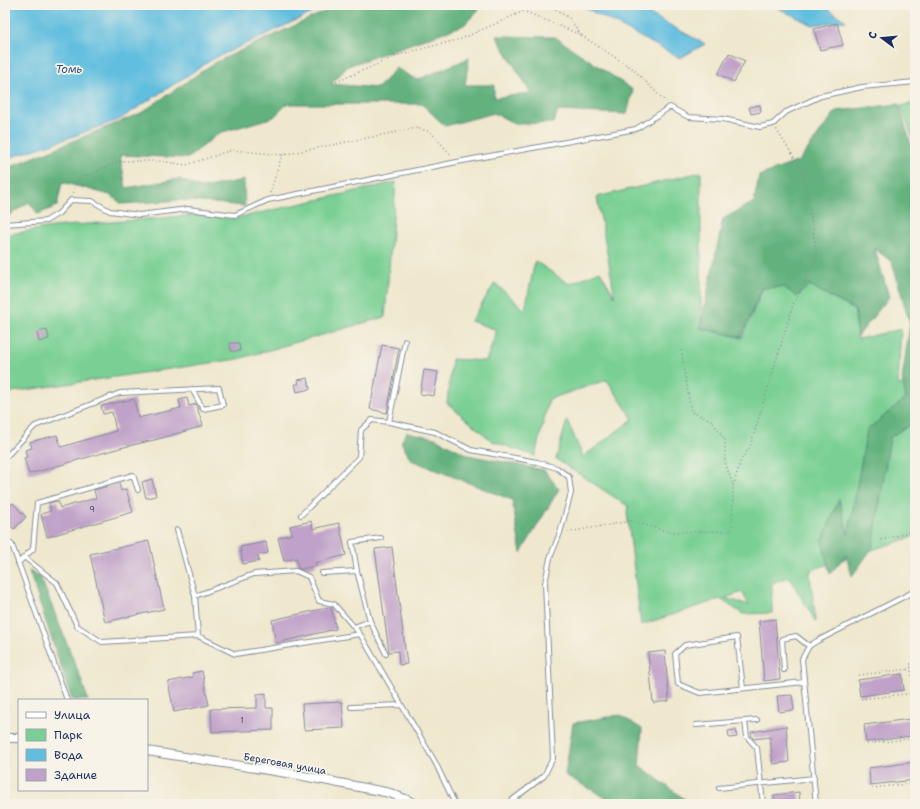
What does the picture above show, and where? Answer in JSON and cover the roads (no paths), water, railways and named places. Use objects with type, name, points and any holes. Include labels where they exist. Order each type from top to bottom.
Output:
[{"type":"street","points":[[5,738],[18,738]]},
{"type":"street","name":"Береговая улица","points":[[148,751],[293,774],[390,793],[417,804]]},
{"type":"lane","points":[[5,224],[46,221],[59,213],[70,200],[92,201],[110,211],[139,215],[188,209],[235,215],[268,200],[457,162],[636,129],[670,107],[688,117],[723,119],[760,127],[773,124],[786,112],[821,96],[862,87],[915,82]]},
{"type":"lane","points":[[389,422],[405,341]]},
{"type":"lane","points":[[5,458],[35,426],[120,393],[192,389],[219,388],[223,404],[203,409],[192,389]]},
{"type":"lane","points":[[302,516],[359,457],[361,430],[372,420],[389,422],[434,432],[471,450],[537,462],[557,468],[569,477],[571,493],[560,533],[550,558],[545,583],[553,758],[544,776],[507,804]]},
{"type":"lane","points":[[18,563],[33,549],[37,503],[133,475],[138,490]]},
{"type":"lane","points":[[177,530],[195,596],[198,636]]},
{"type":"lane","points":[[381,538],[352,542],[357,571],[370,621],[386,654]]},
{"type":"lane","points":[[5,540],[12,545],[67,699]]},
{"type":"lane","points":[[24,558],[57,583],[77,626],[102,642],[198,636],[235,654],[360,634]]},
{"type":"lane","points":[[195,596],[254,574],[296,571],[309,577],[319,601],[334,604],[360,634],[435,762],[455,804]]},
{"type":"lane","points":[[322,573],[357,571]]},
{"type":"lane","points":[[816,804],[802,659],[809,646],[915,591]]},
{"type":"lane","points":[[354,627],[370,621]]},
{"type":"lane","points":[[784,670],[782,639],[796,636],[809,646]]},
{"type":"lane","points":[[743,688],[737,637],[685,645],[675,654],[678,684],[700,693],[804,682]]},
{"type":"lane","points":[[350,706],[401,705]]},
{"type":"lane","points":[[696,725],[757,720]]},
{"type":"lane","points":[[745,721],[747,737],[757,748],[762,804]]},
{"type":"lane","points":[[719,788],[814,778]]},
{"type":"water","name":"Томь","points":[[5,5],[329,5],[213,59],[120,119],[5,159]]},
{"type":"water","points":[[580,5],[633,5],[705,44],[680,58]]},
{"type":"water","points":[[772,5],[822,5],[846,21],[812,25]]}]
